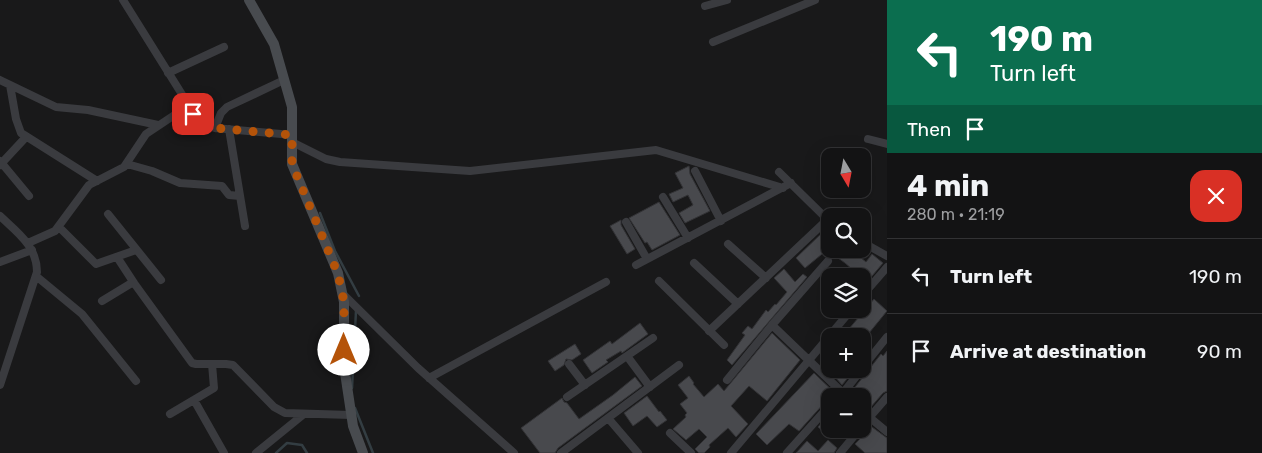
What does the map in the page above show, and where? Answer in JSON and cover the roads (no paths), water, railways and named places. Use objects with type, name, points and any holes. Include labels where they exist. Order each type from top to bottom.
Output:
[{"type":"street","points":[[123,0],[198,120],[215,128],[292,139],[326,159],[340,162],[470,171],[656,150],[783,188]]},
{"type":"street","points":[[249,0],[274,44],[292,107],[292,164],[338,274],[344,302],[344,366],[353,426],[363,453]]},
{"type":"street","points":[[705,6],[727,0]]},
{"type":"street","points":[[790,0],[792,9]]},
{"type":"street","points":[[712,42],[815,0]]},
{"type":"street","points":[[168,73],[224,47]]},
{"type":"street","points":[[0,80],[56,107],[88,110],[158,126]]},
{"type":"street","points":[[215,128],[221,113],[227,106],[284,80]]},
{"type":"street","points":[[10,85],[18,128],[21,133],[97,181]]},
{"type":"street","points":[[0,262],[30,247],[55,231],[86,188],[122,169],[144,136],[188,106]]},
{"type":"street","points":[[229,129],[245,226]]},
{"type":"street","points":[[26,136],[1,163],[29,196]]},
{"type":"street","points":[[868,139],[887,144]]},
{"type":"street","points":[[127,164],[186,184],[222,186],[231,196],[240,196]]},
{"type":"street","points":[[695,171],[721,221]]},
{"type":"street","points":[[780,172],[821,213]]},
{"type":"street","points":[[636,265],[791,184]]},
{"type":"street","points":[[663,197],[688,238]]},
{"type":"street","points":[[108,214],[160,280]]},
{"type":"street","points":[[0,216],[30,247],[37,267],[36,276],[0,385]]},
{"type":"street","points":[[626,222],[647,260]]},
{"type":"street","points":[[59,226],[94,264],[98,265],[136,250]]},
{"type":"street","points":[[710,331],[821,228]]},
{"type":"street","points":[[728,244],[766,278]]},
{"type":"street","points":[[871,247],[887,256]]},
{"type":"street","points":[[117,257],[189,360],[196,364],[233,365],[274,407],[284,413],[351,414]]},
{"type":"street","points":[[727,380],[828,261]]},
{"type":"street","points":[[694,264],[738,304]]},
{"type":"street","points":[[871,286],[887,267]]},
{"type":"street","points":[[36,276],[82,314],[136,381]]},
{"type":"street","points":[[429,378],[606,282]]},
{"type":"street","points":[[659,282],[724,345]]},
{"type":"street","points":[[102,301],[134,283]]},
{"type":"street","points":[[342,293],[429,378],[514,453]]},
{"type":"street","points":[[731,453],[845,318]]},
{"type":"street","points":[[772,325],[836,388]]},
{"type":"street","points":[[871,357],[887,337]]},
{"type":"street","points":[[567,398],[653,338]]},
{"type":"street","points":[[627,356],[650,387]]},
{"type":"street","points":[[170,414],[214,388],[212,364]]},
{"type":"street","points":[[569,364],[585,385]]},
{"type":"street","points":[[562,453],[679,365]]},
{"type":"street","points":[[847,388],[854,378]]},
{"type":"street","points":[[871,416],[887,397]]},
{"type":"street","points":[[194,400],[224,453]]},
{"type":"street","points":[[256,453],[304,414]]},
{"type":"street","points":[[787,453],[821,414]]},
{"type":"street","points":[[608,418],[638,453]]},
{"type":"street","points":[[871,418],[887,432]]},
{"type":"street","points":[[670,432],[691,453]]},
{"type":"street","points":[[840,453],[852,438]]},
{"type":"waterway","points":[[320,213],[335,251],[359,296]]},
{"type":"waterway","points":[[352,388],[356,311]]},
{"type":"waterway","points":[[355,408],[373,453]]},
{"type":"waterway","points":[[276,453],[287,443],[302,445],[307,453]]}]
